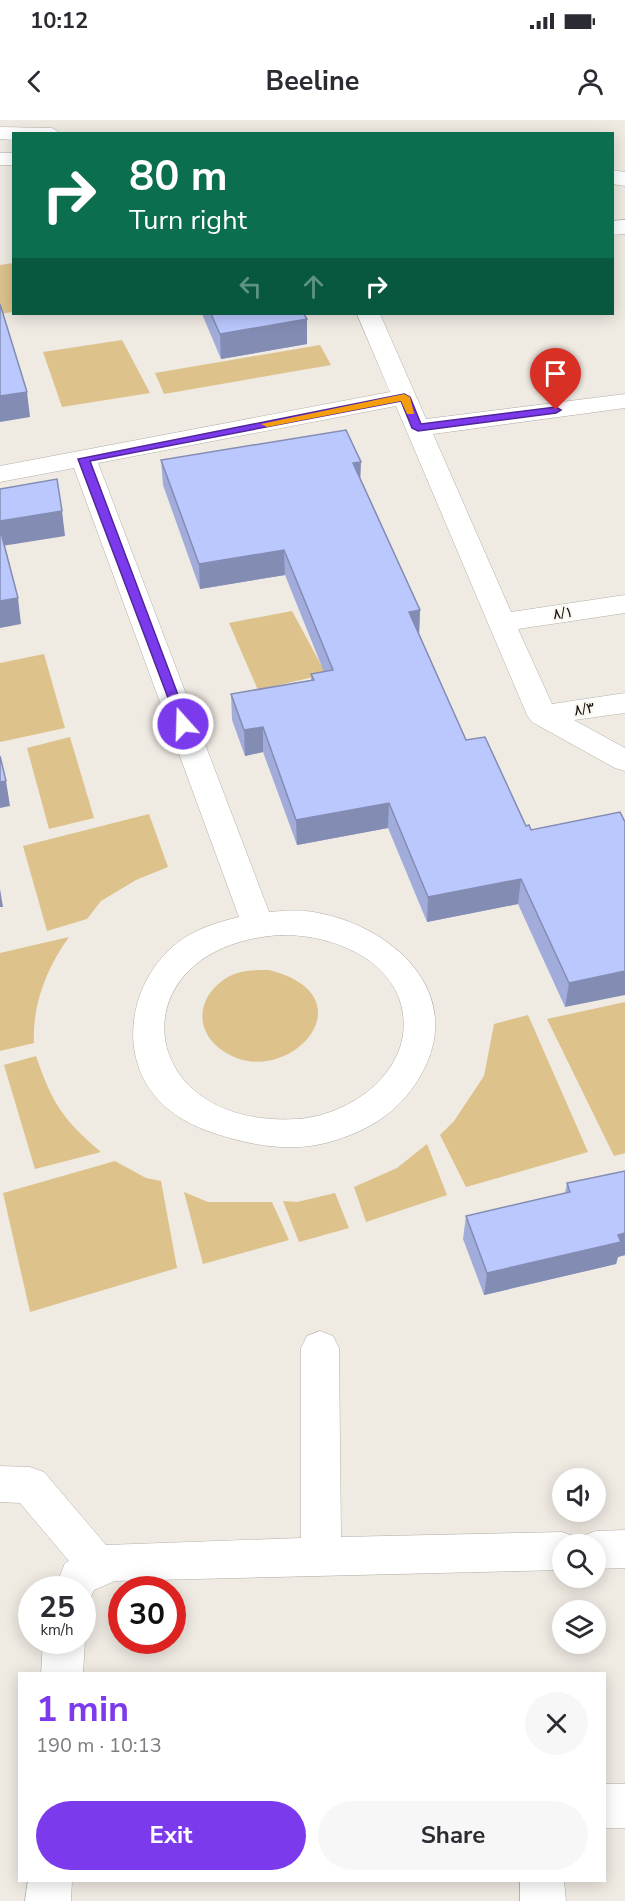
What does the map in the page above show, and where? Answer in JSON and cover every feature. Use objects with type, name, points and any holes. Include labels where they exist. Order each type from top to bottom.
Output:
[{"type":"street","points":[[368,315],[542,715],[625,761]]},
{"type":"street","points":[[0,474],[404,397]]},
{"type":"street","points":[[418,428],[625,401]]},
{"type":"street","points":[[84,459],[258,924]]},
{"type":"street","name":"۸/۱","points":[[502,622],[625,604]]},
{"type":"street","name":"۸/۳","points":[[542,715],[625,703]]},
{"type":"street","points":[[306,923],[357,938],[395,965],[416,1001],[419,1042],[400,1083],[362,1115],[313,1132],[258,1133],[206,1117],[169,1088],[148,1047],[150,1005],[172,967],[208,940],[258,924],[306,923]]},
{"type":"street","points":[[320,1348],[321,1557]]},
{"type":"street","points":[[0,1484],[30,1485],[85,1576]]},
{"type":"street","points":[[606,1550],[625,1549]]},
{"type":"street","points":[[92,1576],[111,1563],[552,1551]]},
{"type":"street","points":[[62,1672],[63,1654]]},
{"type":"street","points":[[606,1806],[625,1806]]},
{"type":"street","points":[[48,1901],[50,1882]]},
{"type":"street","points":[[542,1882],[543,1901]]},
{"type":"shaded area","points":[[12,263],[12,312],[0,314],[0,265]]},
{"type":"shaded area","points":[[122,340],[150,393],[62,407],[43,352]]},
{"type":"shaded area","points":[[320,345],[331,365],[164,394],[155,373]]},
{"type":"shaded area","points":[[292,611],[326,674],[258,690],[229,623]]},
{"type":"shaded area","points":[[44,654],[65,728],[0,742],[0,663]]},
{"type":"shaded area","points":[[70,737],[94,818],[49,829],[27,748]]},
{"type":"shaded area","points":[[149,814],[168,867],[136,880],[101,901],[87,919],[47,931],[23,846]]},
{"type":"shaded area","points":[[69,937],[42,987],[34,1029],[34,1043],[0,1051],[0,953]]},
{"type":"shaded area","points":[[253,970],[269,970],[300,983],[316,1001],[317,1020],[308,1038],[291,1052],[269,1061],[244,1060],[219,1048],[210,1039],[205,1030],[203,1010],[211,992],[228,977]]},
{"type":"shaded area","points":[[625,1002],[625,1153],[614,1156],[547,1019]]},
{"type":"shaded area","points":[[528,1015],[588,1152],[466,1187],[440,1135],[454,1121],[484,1076],[494,1024]]},
{"type":"shaded area","points":[[36,1056],[60,1110],[77,1130],[101,1152],[35,1169],[4,1065]]},
{"type":"shaded area","points":[[427,1144],[447,1195],[366,1222],[354,1187],[397,1168]]},
{"type":"shaded area","points":[[115,1161],[146,1178],[161,1181],[177,1268],[30,1312],[3,1193]]},
{"type":"shaded area","points":[[184,1192],[208,1202],[272,1202],[289,1240],[203,1264]]},
{"type":"shaded area","points":[[335,1193],[349,1228],[299,1242],[283,1201],[297,1202]]},
{"type":"building","points":[[0,304],[27,392],[0,396]]},
{"type":"building","points":[[211,315],[305,315],[307,319],[220,334]]},
{"type":"building","points":[[346,430],[361,462],[353,463],[420,610],[409,612],[466,740],[485,737],[526,826],[529,825],[531,830],[620,812],[625,822],[625,971],[569,983],[521,879],[428,897],[389,803],[296,820],[263,727],[244,730],[231,694],[314,680],[311,674],[333,670],[284,550],[199,564],[161,460]]},
{"type":"building","points":[[57,479],[62,511],[0,521],[0,489]]},
{"type":"building","points":[[0,529],[18,598],[0,601]]},
{"type":"building","points":[[0,756],[6,781],[0,782]]},
{"type":"building","points":[[625,1171],[625,1233],[618,1235],[621,1242],[487,1273],[466,1216],[570,1192],[567,1183]]},
{"type":"slow traffic","points":[[267,424],[404,397],[411,412]]},
{"type":"route","points":[[183,724],[84,459],[404,397],[418,428],[556,410]]}]
